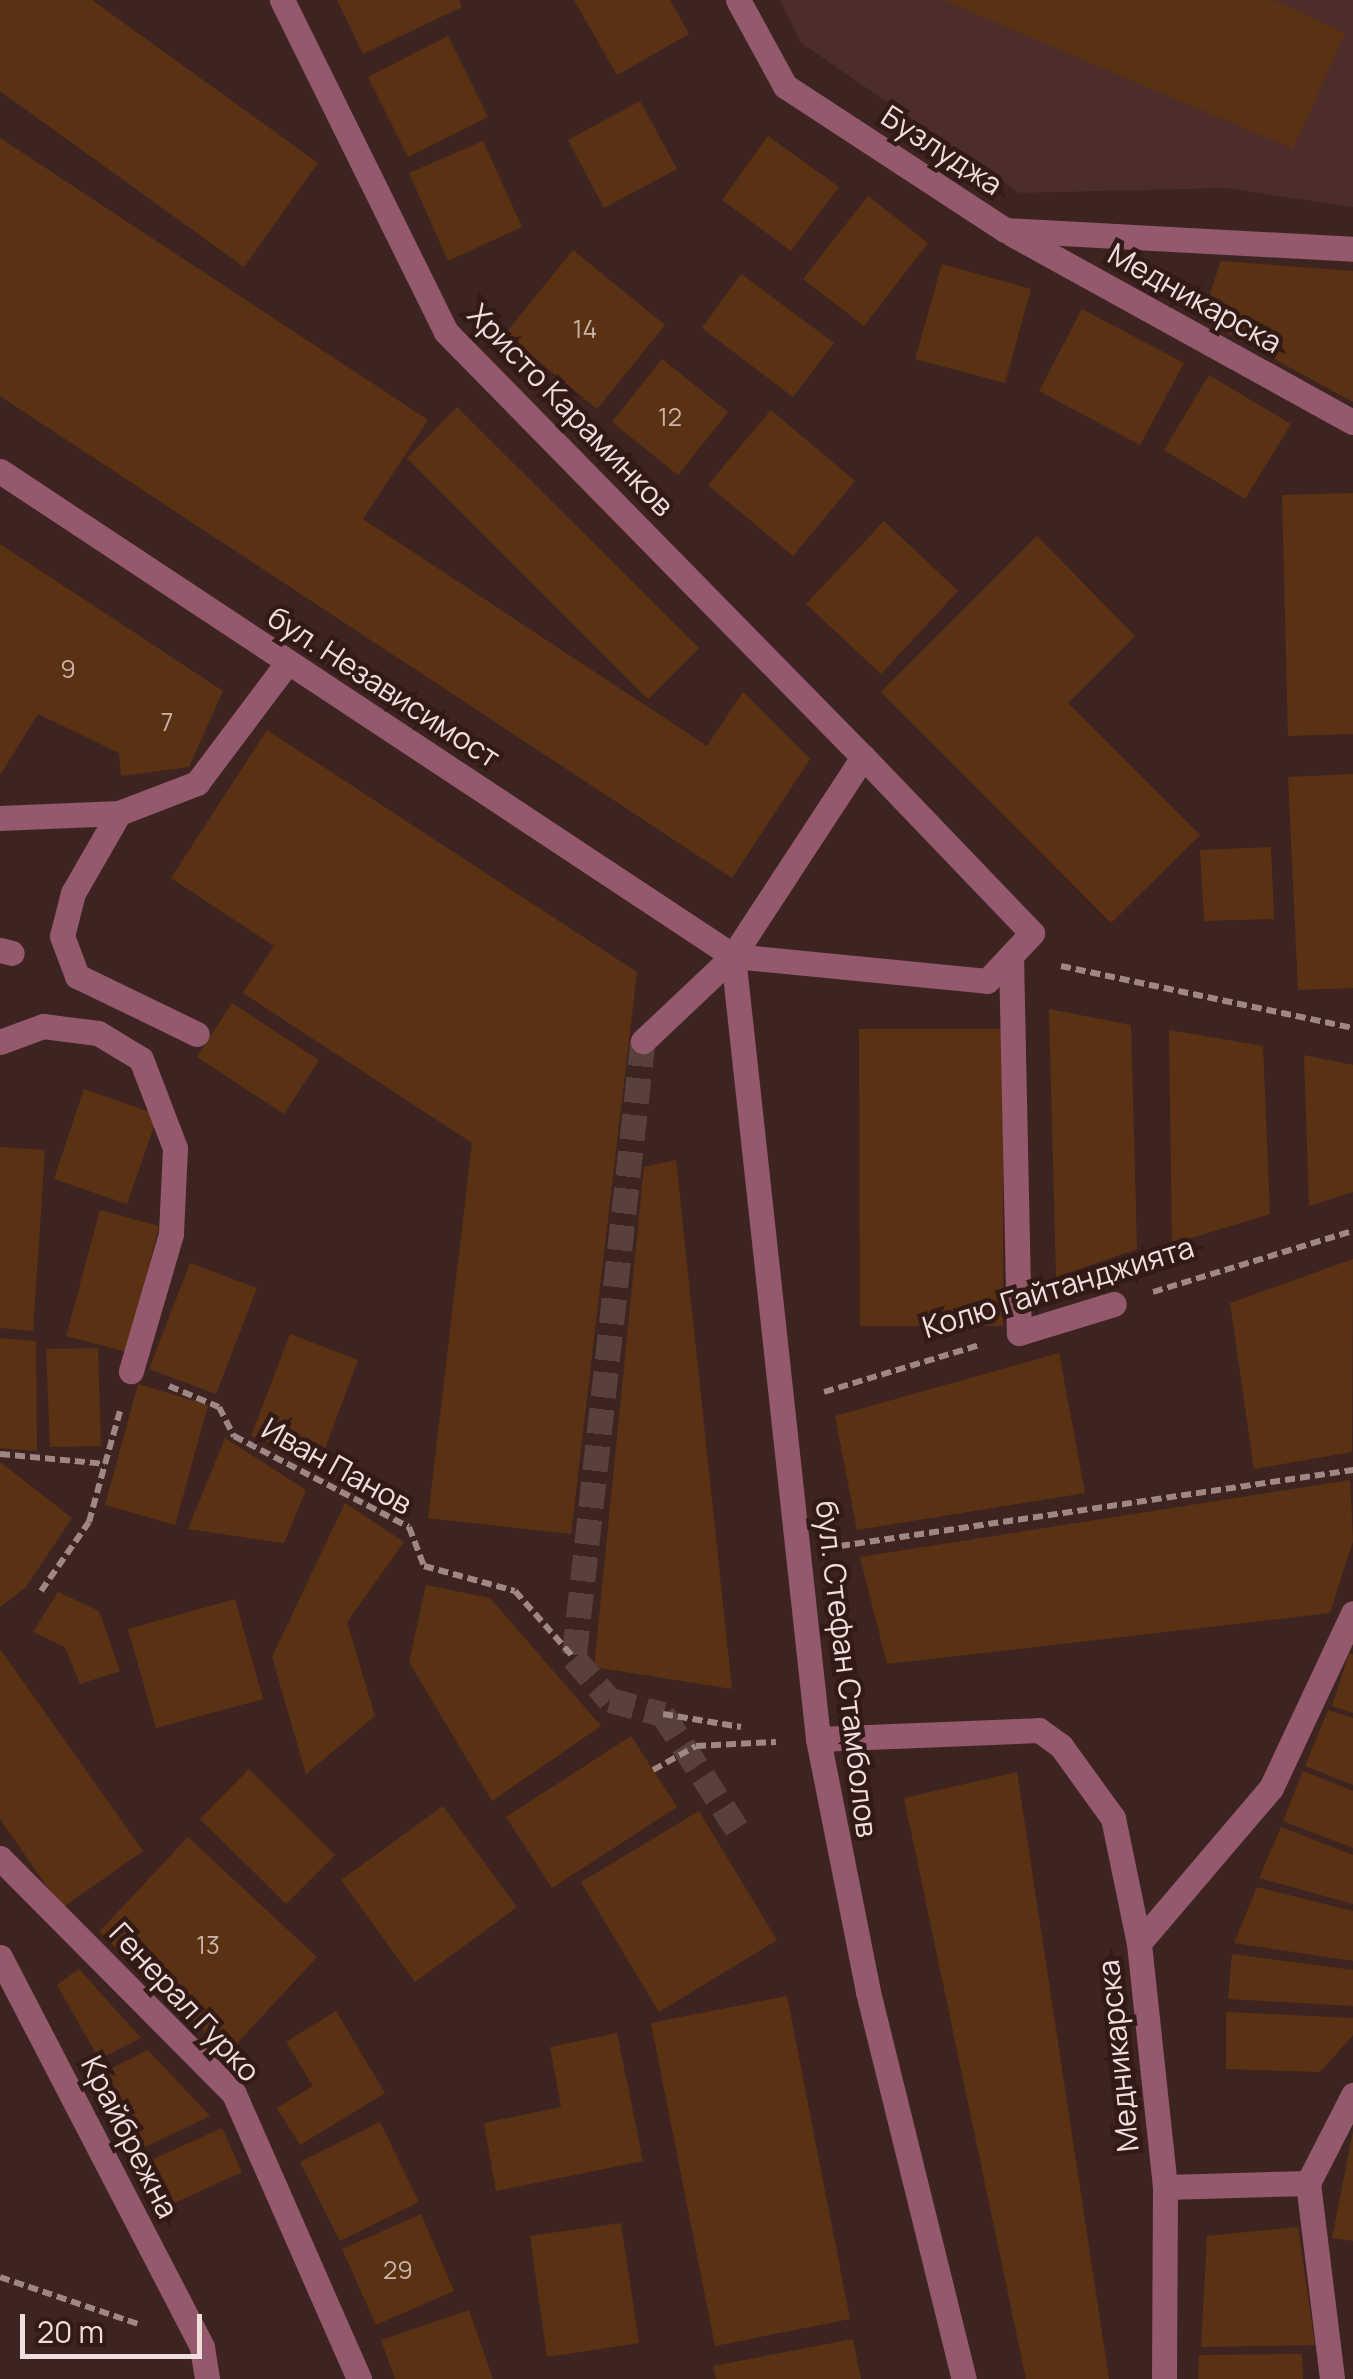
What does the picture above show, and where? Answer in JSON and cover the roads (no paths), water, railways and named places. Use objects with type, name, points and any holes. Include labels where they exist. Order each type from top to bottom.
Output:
[{"type":"street","name":"Христо Караминков","points":[[282,0],[446,332],[1032,933],[1011,956]]},
{"type":"street","name":"Бузлуджа","points":[[738,0],[785,86],[1005,230],[1353,249]]},
{"type":"street","name":"Медникарска","points":[[1005,230],[1353,422]]},
{"type":"street","name":"бул. Независимост","points":[[0,471],[733,956]]},
{"type":"street","points":[[0,818],[119,813],[197,783],[288,662]]},
{"type":"street","points":[[643,1041],[733,956],[863,757]]},
{"type":"street","points":[[119,813],[73,894],[62,936],[77,976],[197,1034]]},
{"type":"street","points":[[733,956],[987,981],[1011,956]]},
{"type":"street","name":"бул. Стефан Стамболов","points":[[733,956],[818,1739],[868,1992],[964,2379]]},
{"type":"street","name":"Колю Гайтанджията","points":[[1011,956],[1019,1333],[1114,1304]]},
{"type":"street","points":[[0,1042],[43,1026],[98,1033],[140,1059],[175,1148],[171,1234],[131,1371]]},
{"type":"street","name":"Медникарска","points":[[1164,2379],[1165,2187],[1139,1942],[1271,1788],[1353,1613]]},
{"type":"street","points":[[818,1739],[1039,1730],[1061,1746],[1113,1818],[1139,1942]]},
{"type":"street","name":"Генерал Гурко","points":[[0,1858],[234,2094],[359,2379]]},
{"type":"street","name":"Крайбрежна","points":[[0,1958],[202,2347],[207,2379]]},
{"type":"street","points":[[1332,2379],[1308,2183],[1353,2095]]},
{"type":"street","points":[[1165,2187],[1308,2183]]},
{"type":"tunnel","points":[[643,1041],[574,1658],[610,1700],[663,1714],[737,1829]]}]
